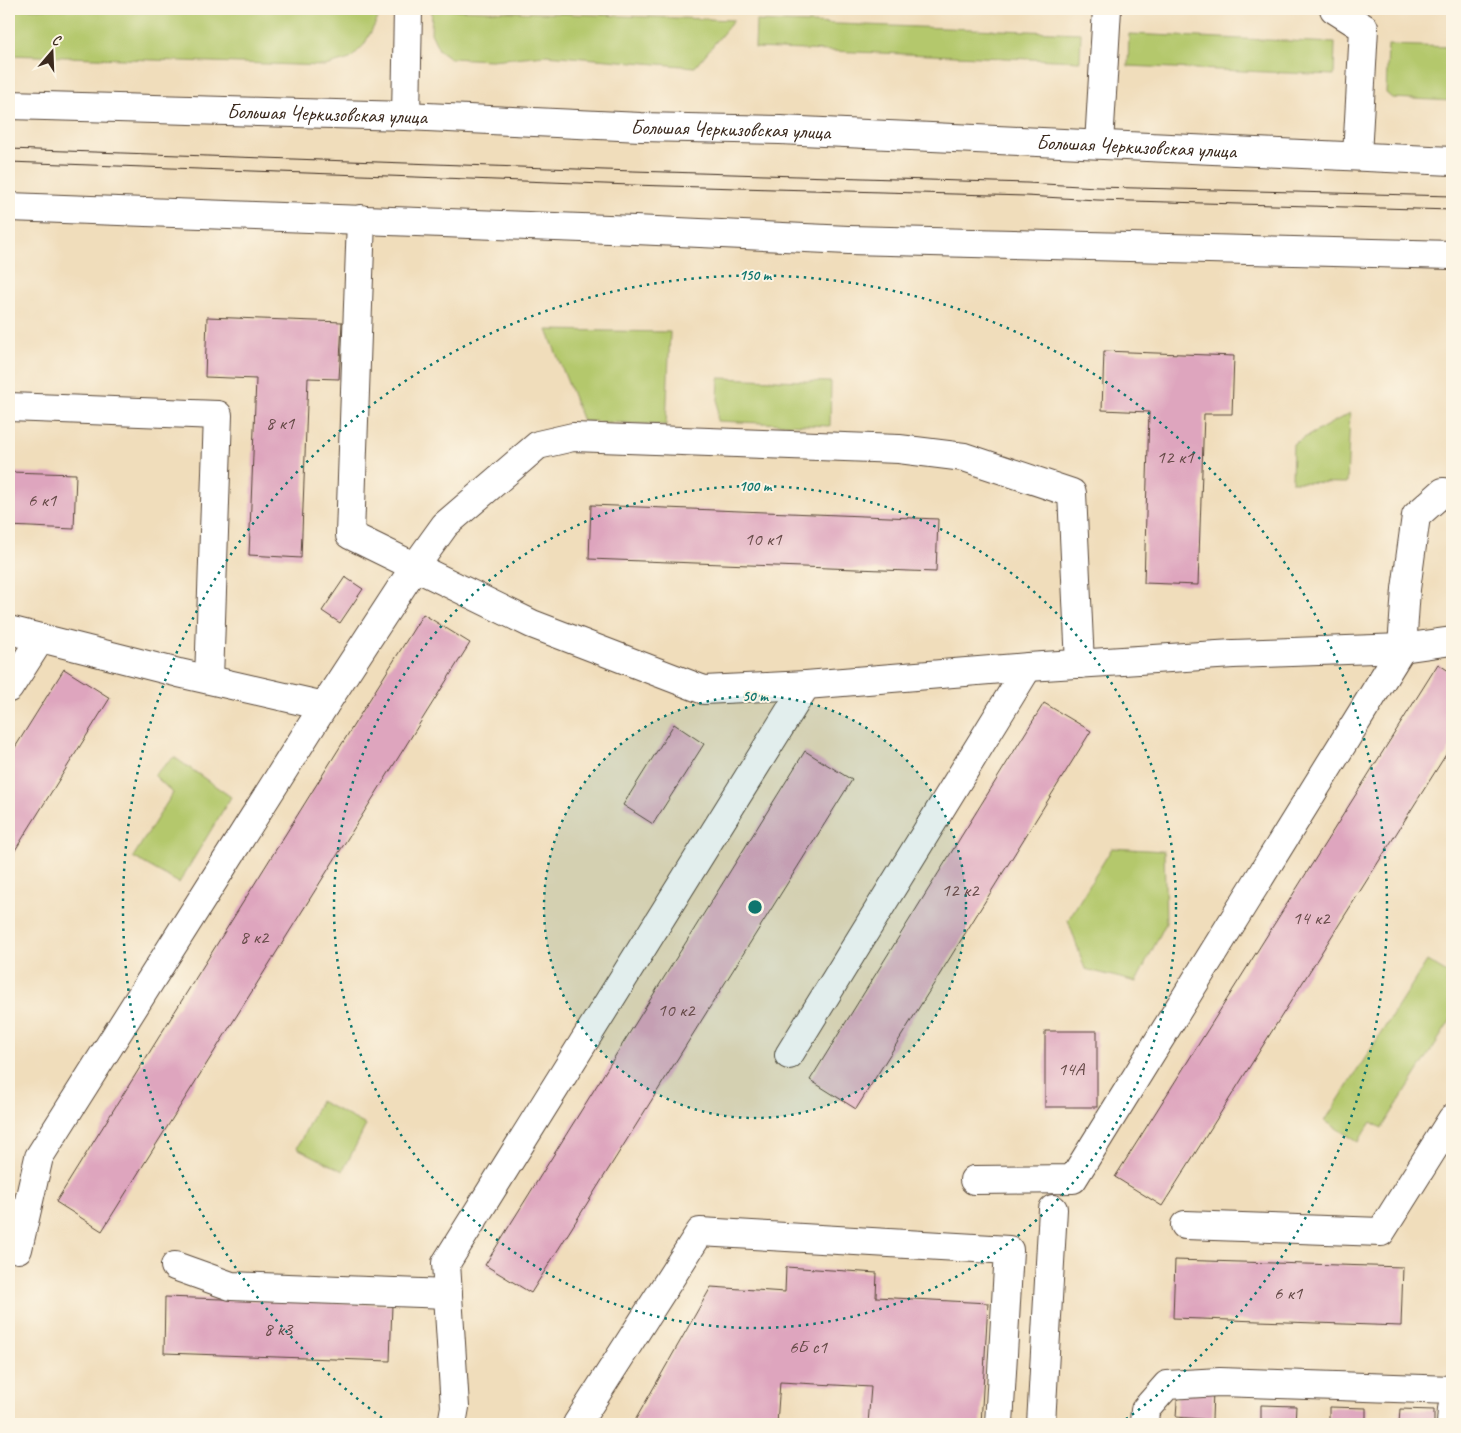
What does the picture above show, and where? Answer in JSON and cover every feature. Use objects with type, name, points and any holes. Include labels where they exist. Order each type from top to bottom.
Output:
[{"type":"main road","points":[[406,116],[408,9]]},
{"type":"main road","points":[[1099,144],[1107,9]]},
{"type":"main road","points":[[1334,9],[1364,28],[1357,156]]},
{"type":"main road","name":"Большая Черкизовская улица","points":[[9,105],[406,116],[1099,144],[1452,162]]},
{"type":"main road","points":[[9,207],[635,230],[849,240],[1452,255]]},
{"type":"main road","points":[[361,220],[350,536],[532,624],[704,690],[806,685],[1028,667],[1233,654],[1402,648],[1452,641]]},
{"type":"main road","points":[[9,407],[218,415],[210,679]]},
{"type":"main road","points":[[18,1249],[39,1157],[324,706],[414,568],[445,526],[538,445],[573,437],[899,449],[964,457],[1072,493],[1080,664]]},
{"type":"main road","points":[[974,1180],[1073,1179],[1402,648],[1406,589],[1416,516],[1443,492],[1452,493]]},
{"type":"main road","points":[[9,630],[324,706]]},
{"type":"main road","points":[[9,688],[41,638]]},
{"type":"main road","points":[[790,1055],[1028,667]]},
{"type":"main road","points":[[452,1424],[455,1407],[446,1263],[806,685]]},
{"type":"main road","points":[[1185,1225],[1381,1232],[1452,1119]]},
{"type":"main road","points":[[1041,1424],[1053,1209]]},
{"type":"main road","points":[[577,1424],[700,1232],[1009,1250],[999,1424]]},
{"type":"main road","points":[[176,1266],[231,1286],[448,1294]]},
{"type":"main road","points":[[1144,1424],[1145,1410],[1167,1385],[1220,1382],[1452,1390]]},
{"type":"main road","points":[[1451,1424],[1452,1409]]},
{"type":"green space","points":[[9,9],[383,9],[364,45],[350,59],[325,66],[9,55]]},
{"type":"green space","points":[[432,9],[734,20],[695,67],[546,55],[491,60],[450,58],[439,50],[431,33]]},
{"type":"green space","points":[[756,21],[1081,33],[1080,61],[755,48]]},
{"type":"green space","points":[[1129,34],[1335,43],[1334,75],[1128,66]]},
{"type":"green space","points":[[1388,45],[1452,47],[1452,101],[1392,98],[1386,93]]},
{"type":"green space","points":[[547,330],[670,332],[666,425],[583,421]]},
{"type":"green space","points":[[719,378],[831,382],[830,426],[717,421]]},
{"type":"green space","points":[[1350,413],[1347,483],[1292,482],[1293,444]]},
{"type":"green space","points":[[174,757],[231,797],[179,883],[133,857],[173,793],[154,775]]},
{"type":"green space","points":[[1112,848],[1164,851],[1166,923],[1136,982],[1085,969],[1068,920]]},
{"type":"green space","points":[[1427,961],[1452,976],[1452,1018],[1382,1128],[1371,1122],[1358,1142],[1325,1121]]},
{"type":"green space","points":[[320,1101],[366,1125],[343,1171],[297,1148]]},
{"type":"building","points":[[207,317],[342,322],[339,379],[308,378],[301,558],[249,555],[256,379],[205,377]]},
{"type":"building","points":[[1104,351],[1234,356],[1232,414],[1204,414],[1198,585],[1144,583],[1149,412],[1102,410]]},
{"type":"building","points":[[9,472],[76,474],[74,529],[9,526]]},
{"type":"building","points":[[591,505],[938,519],[936,572],[589,559]]},
{"type":"building","points":[[345,577],[363,589],[340,623],[322,611]]},
{"type":"building","points":[[423,614],[470,643],[102,1231],[56,1202]]},
{"type":"building","points":[[1438,664],[1452,673],[1452,745],[1162,1206],[1115,1177]]},
{"type":"building","points":[[64,669],[110,698],[9,860],[9,757]]},
{"type":"building","points":[[1044,703],[1091,731],[856,1109],[810,1080]]},
{"type":"building","points":[[674,724],[704,744],[653,824],[623,805]]},
{"type":"building","points":[[805,751],[852,780],[531,1293],[485,1265]]},
{"type":"building","points":[[1045,1031],[1097,1031],[1097,1107],[1045,1107]]},
{"type":"building","points":[[1452,1211],[1452,1221],[1448,1218]]},
{"type":"building","points":[[1175,1260],[1403,1267],[1401,1326],[1173,1318]]},
{"type":"building","points":[[786,1267],[877,1273],[876,1297],[988,1303],[981,1424],[868,1424],[871,1387],[780,1382],[777,1424],[633,1424],[711,1287],[785,1292]]},
{"type":"building","points":[[165,1297],[392,1305],[390,1361],[164,1353]]},
{"type":"building","points":[[1178,1387],[1213,1389],[1212,1420],[1176,1417]]},
{"type":"building","points":[[1261,1405],[1296,1406],[1295,1424],[1261,1424]]},
{"type":"building","points":[[1329,1407],[1366,1408],[1366,1424],[1329,1424]]},
{"type":"building","points":[[1400,1409],[1434,1410],[1434,1424],[1399,1424]]},
{"type":"building","points":[[526,1421],[544,1421],[544,1424],[526,1424]]},
{"type":"tram line","points":[[9,149],[1027,183],[1097,187],[1452,196]]},
{"type":"tram line","points":[[9,162],[631,185],[1452,210]]}]
